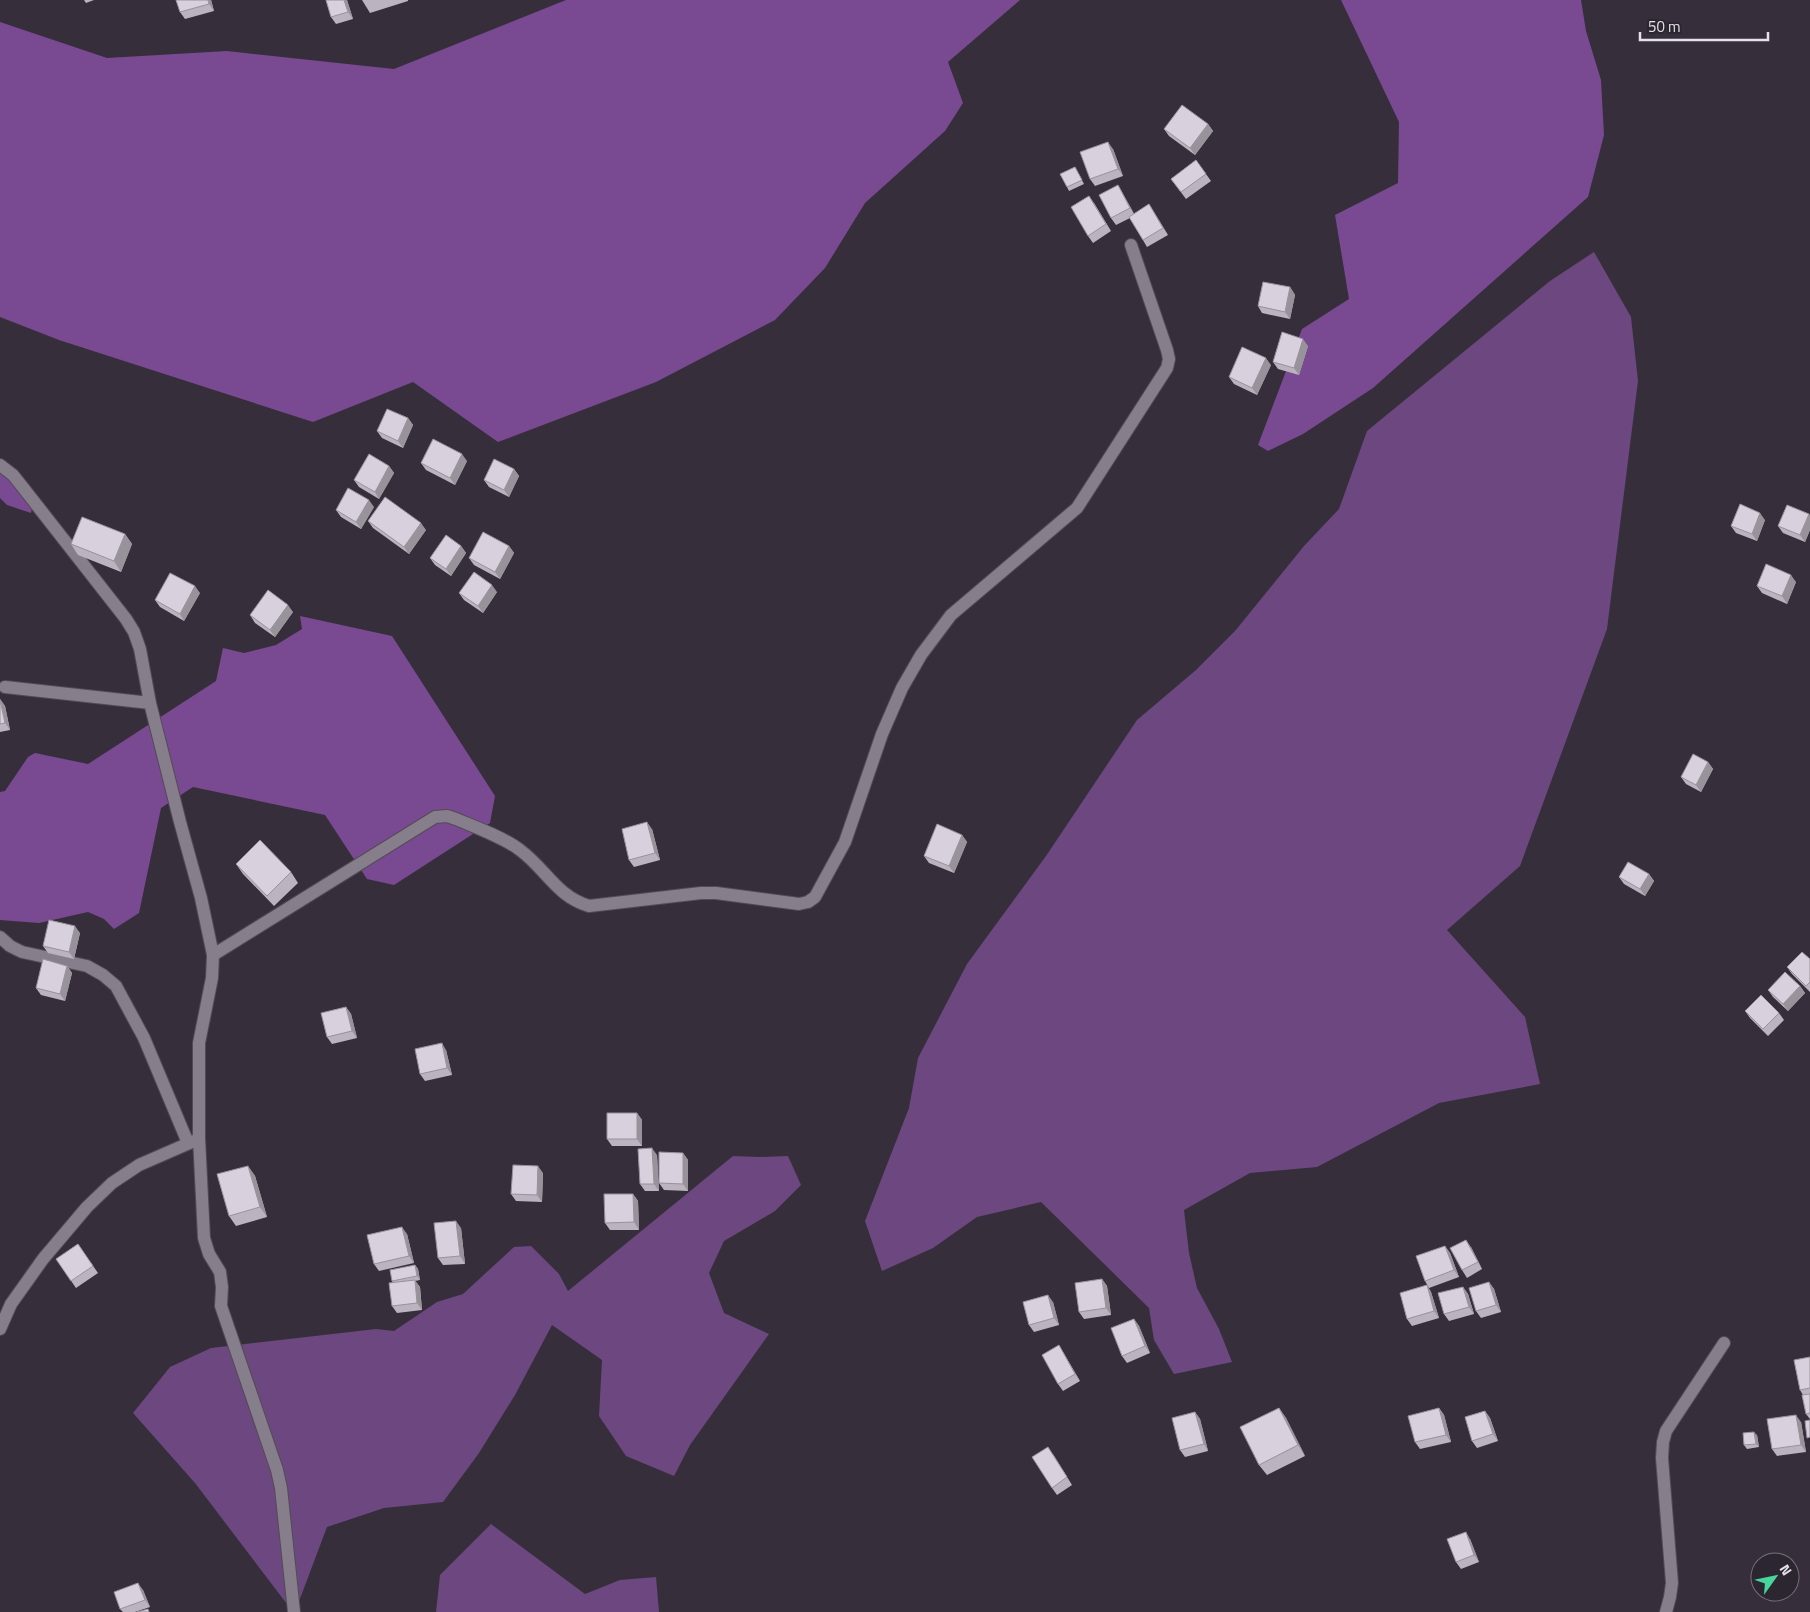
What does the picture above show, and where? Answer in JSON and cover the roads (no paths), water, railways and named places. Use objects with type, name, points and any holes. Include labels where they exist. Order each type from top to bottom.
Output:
[{"type":"street","points":[[213,955],[435,817],[447,816],[456,819],[518,848],[566,896],[589,906],[716,892],[799,904],[808,902],[815,897],[845,842],[882,734],[902,688],[921,655],[951,616],[1077,508],[1167,368],[1169,359],[1131,245]]},
{"type":"street","points":[[0,465],[21,484],[126,619],[140,649],[150,703],[180,822],[202,898],[213,955],[212,978],[199,1043],[194,1141],[204,1238],[209,1254],[220,1272],[222,1287],[221,1306],[277,1470],[281,1488],[294,1612]]},
{"type":"street","points":[[5,686],[150,703]]},
{"type":"street","points":[[0,937],[10,946],[22,952],[87,966],[103,975],[116,986],[144,1038],[194,1141]]},
{"type":"street","points":[[0,1329],[11,1304],[43,1259],[87,1207],[112,1183],[139,1165],[194,1141]]},
{"type":"street","points":[[1666,1612],[1672,1583],[1662,1458],[1663,1442],[1666,1430],[1724,1343]]}]
